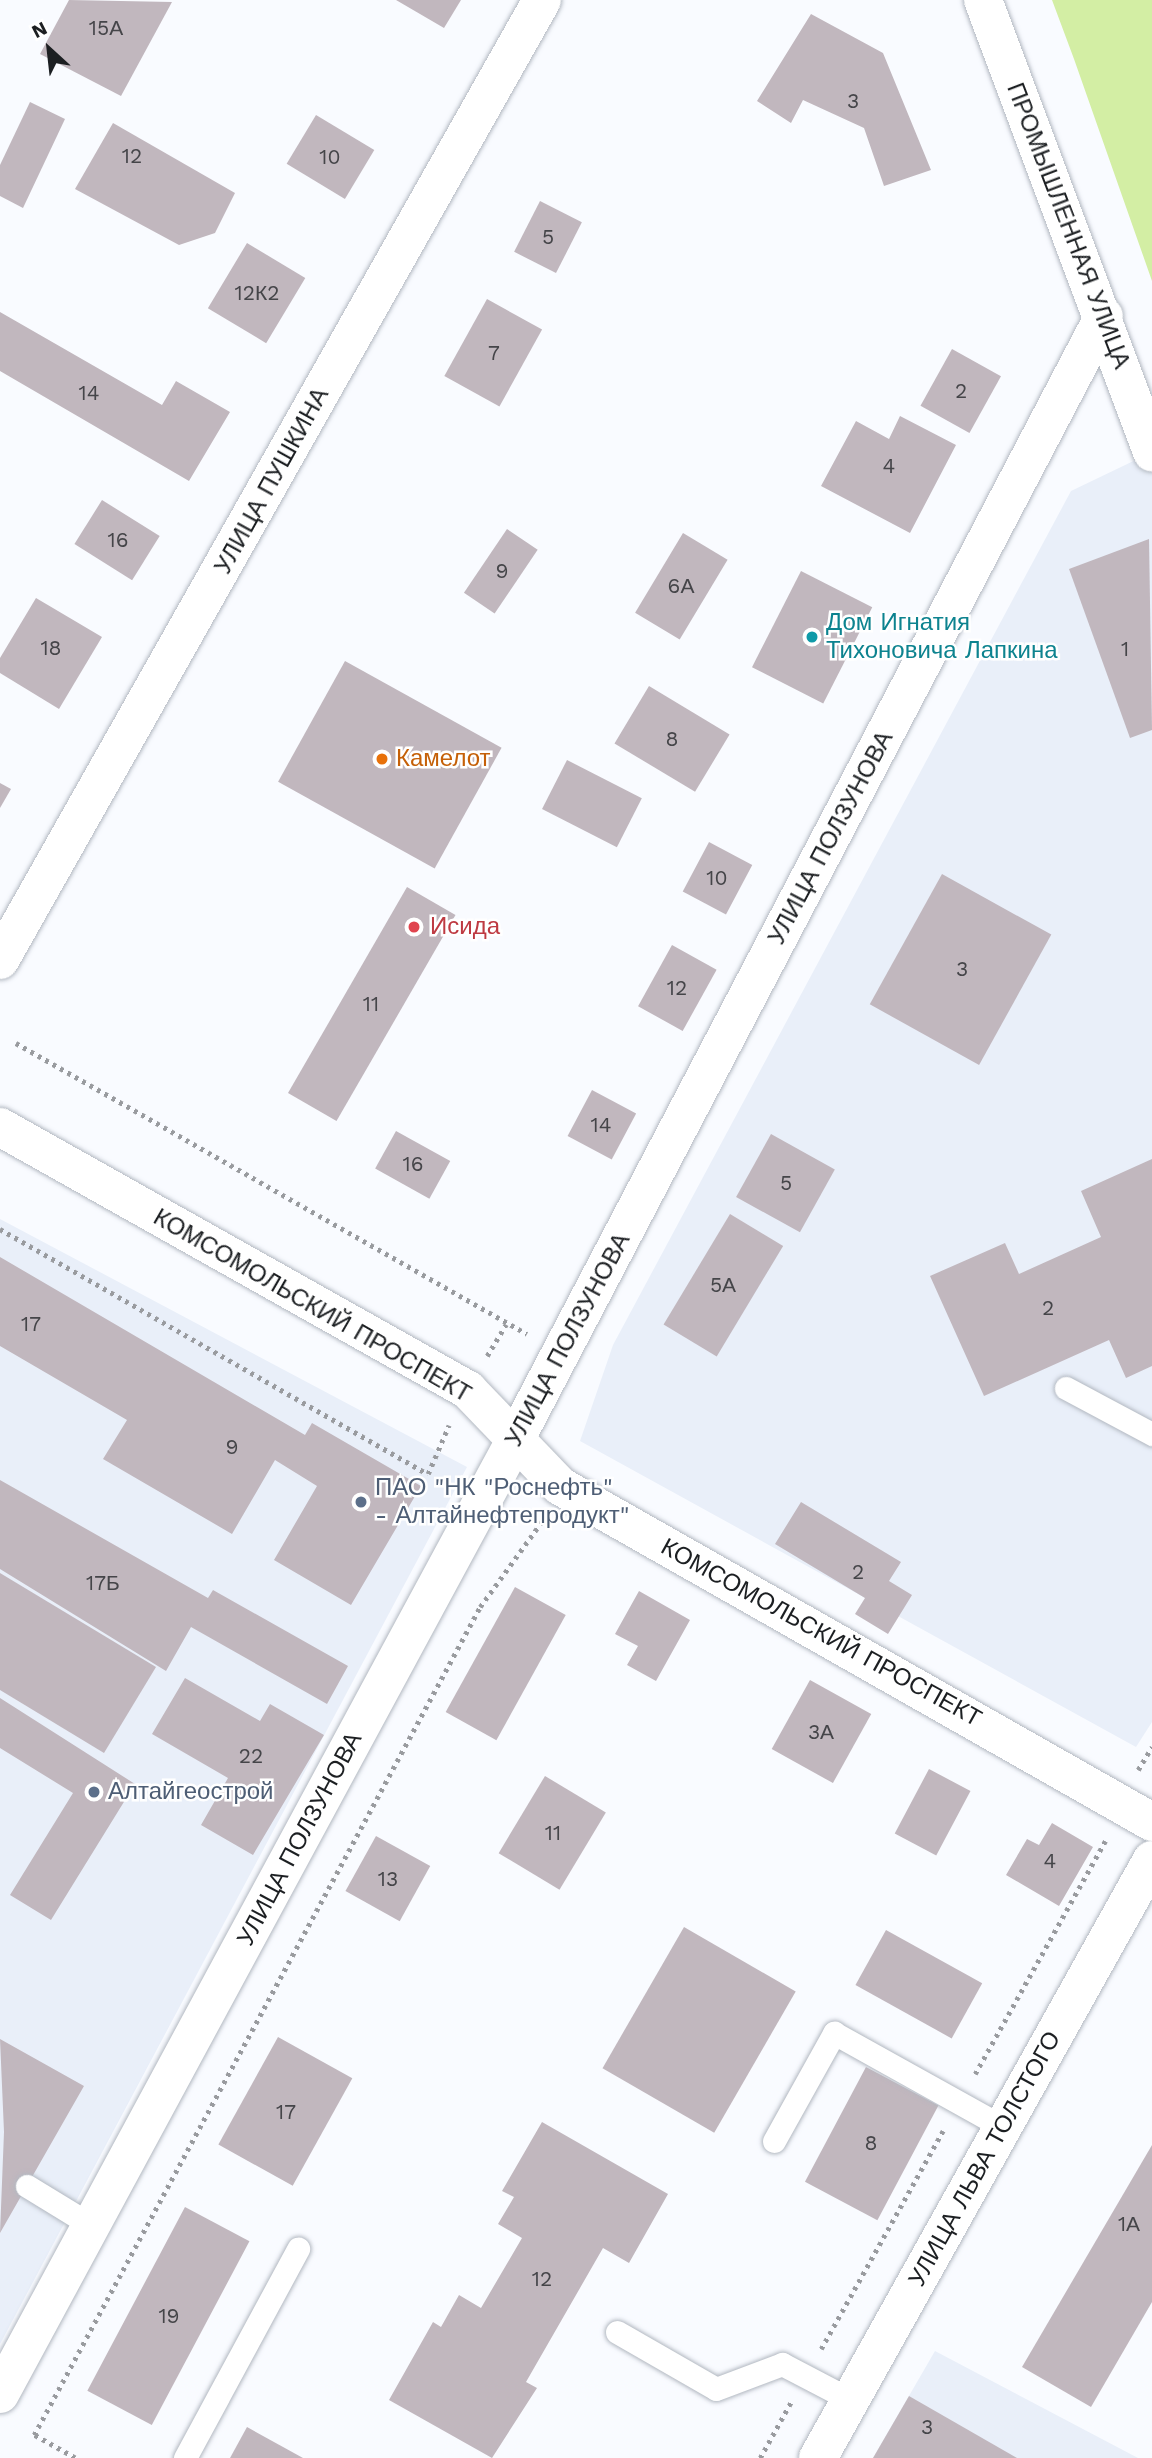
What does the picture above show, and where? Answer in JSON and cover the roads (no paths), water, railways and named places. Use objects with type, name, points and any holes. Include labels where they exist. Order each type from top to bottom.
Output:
[{"type":"street","name":"УЛИЦА ПУШКИНА","points":[[0,960],[542,0]]},
{"type":"street","name":"ПРОМЫШЛЕННАЯ УЛИЦА","points":[[983,0],[1104,316],[1152,453]]},
{"type":"street","name":"УЛИЦА ПОЛЗУНОВА","points":[[0,2394],[562,1352],[1104,316]]},
{"type":"street","name":"КОМСОМОЛЬСКИЙ ПРОСПЕКТ","points":[[0,1127],[468,1391],[514,1442],[560,1486],[1152,1822]]},
{"type":"street","name":"УЛИЦА ЛЬВА ТОЛСТОГО","points":[[818,2458],[1152,1860]]},
{"type":"lane","points":[[1066,1388],[1152,1434]]},
{"type":"lane","points":[[774,2141],[834,2033],[1003,2127]]},
{"type":"lane","points":[[27,2186],[91,2225]]},
{"type":"lane","points":[[185,2458],[298,2249]]},
{"type":"lane","points":[[617,2332],[716,2389],[782,2364],[850,2400]]},
{"type":"place","name":"Дом Игнатия Тихоновича Лапкина","points":[[812,637]]},
{"type":"place","name":"Камелот","points":[[382,759]]},
{"type":"place","name":"Исида","points":[[414,927]]},
{"type":"place","name":"ПАО \"НК \"Роснефть\" - Алтайнефтепродукт\"","points":[[361,1502]]},
{"type":"place","name":"Алтайгеострой","points":[[94,1792]]}]
